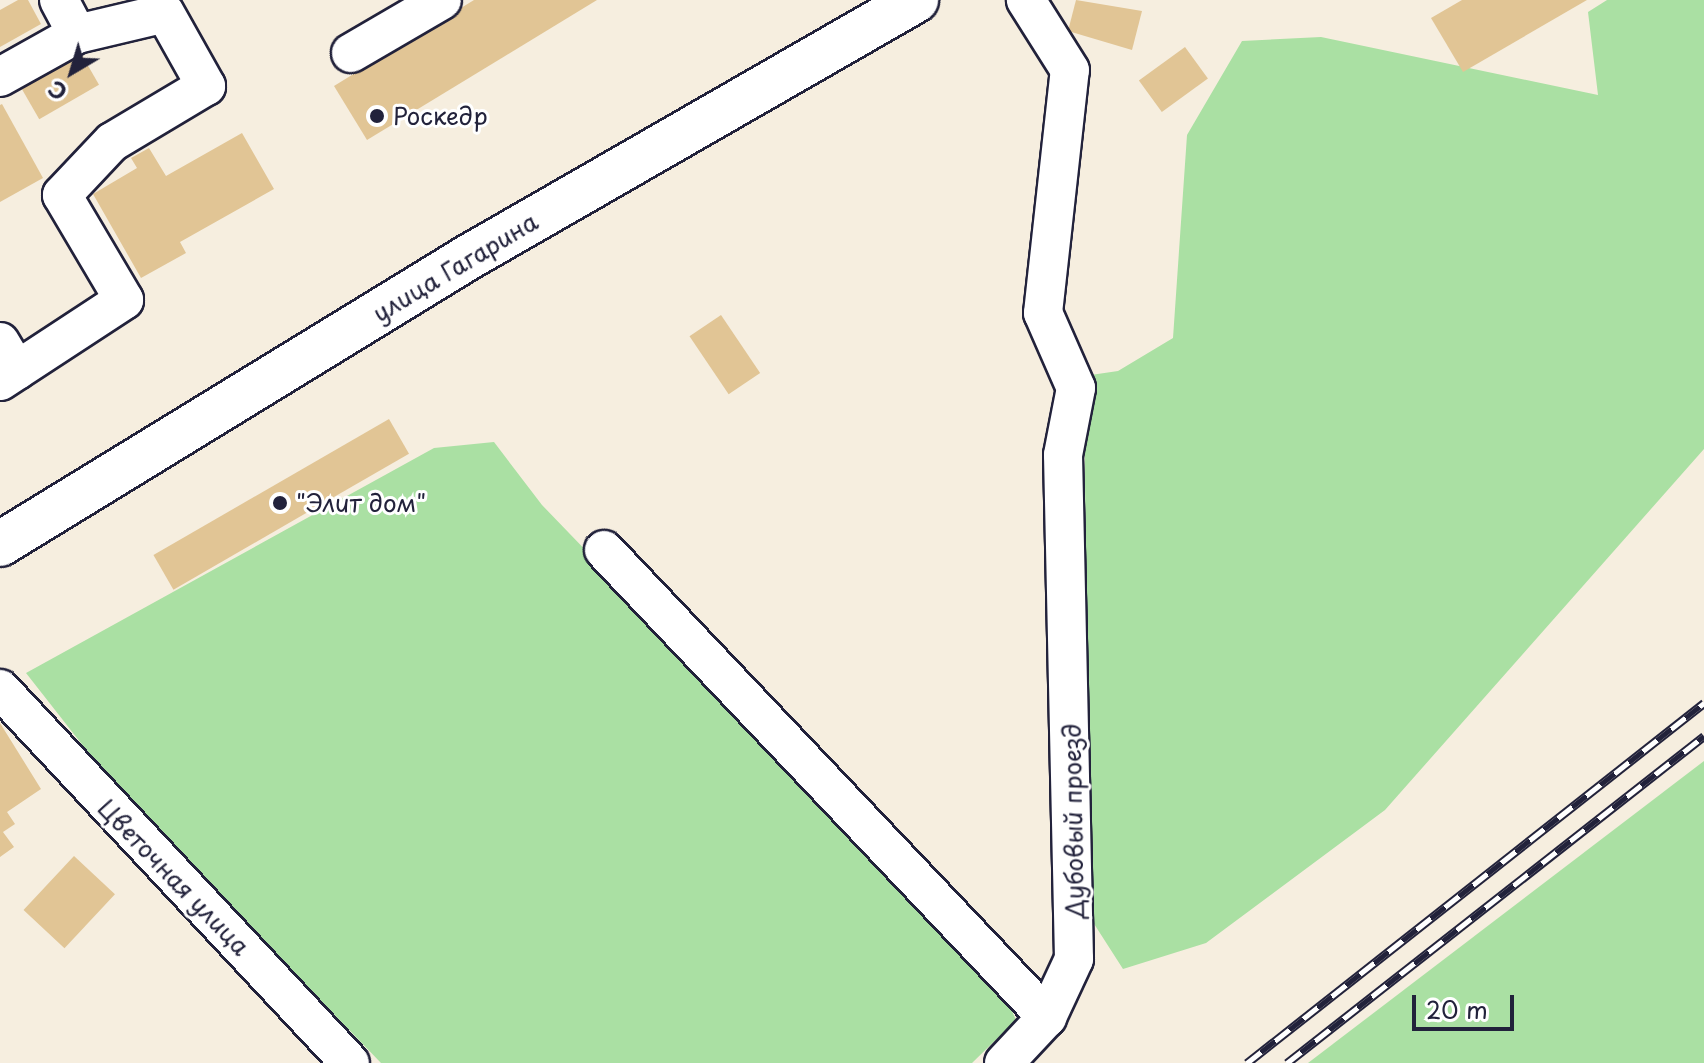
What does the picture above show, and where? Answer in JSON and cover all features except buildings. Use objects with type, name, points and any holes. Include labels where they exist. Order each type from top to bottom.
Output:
[{"type":"main road","name":"улица Гагарина","points":[[0,544],[467,258],[916,0]]},
{"type":"street","points":[[59,0],[77,34]]},
{"type":"street","points":[[351,53],[442,0]]},
{"type":"street","name":"Дубовый проезд","points":[[1026,0],[1070,70],[1043,313],[1076,388],[1063,455],[1074,959],[1047,1017]]},
{"type":"street","points":[[0,77],[77,34],[165,13],[206,86],[112,142],[62,195],[124,300],[6,364]]},
{"type":"street","points":[[604,550],[1047,1017],[1004,1063]]},
{"type":"street","name":"Цветочная улица","points":[[0,689],[350,1063]]},
{"type":"green space","points":[[1607,0],[1704,0],[1704,449],[1385,810],[1206,943],[1123,969],[1089,916],[1084,376],[1118,371],[1173,338],[1187,135],[1242,41],[1321,37],[1598,95],[1588,12]]},
{"type":"green space","points":[[494,442],[542,505],[997,977],[1016,1020],[972,1063],[381,1063],[117,789],[26,673],[434,448]]},
{"type":"green space","points":[[1704,761],[1704,1063],[1308,1063]]},
{"type":"railway","points":[[1247,1063],[1704,703]]},
{"type":"railway","points":[[1287,1063],[1704,736]]},
{"type":"place","name":"Роскедр","points":[[377,116]]},
{"type":"place","name":"\"Элит дом\"","points":[[280,503]]}]
